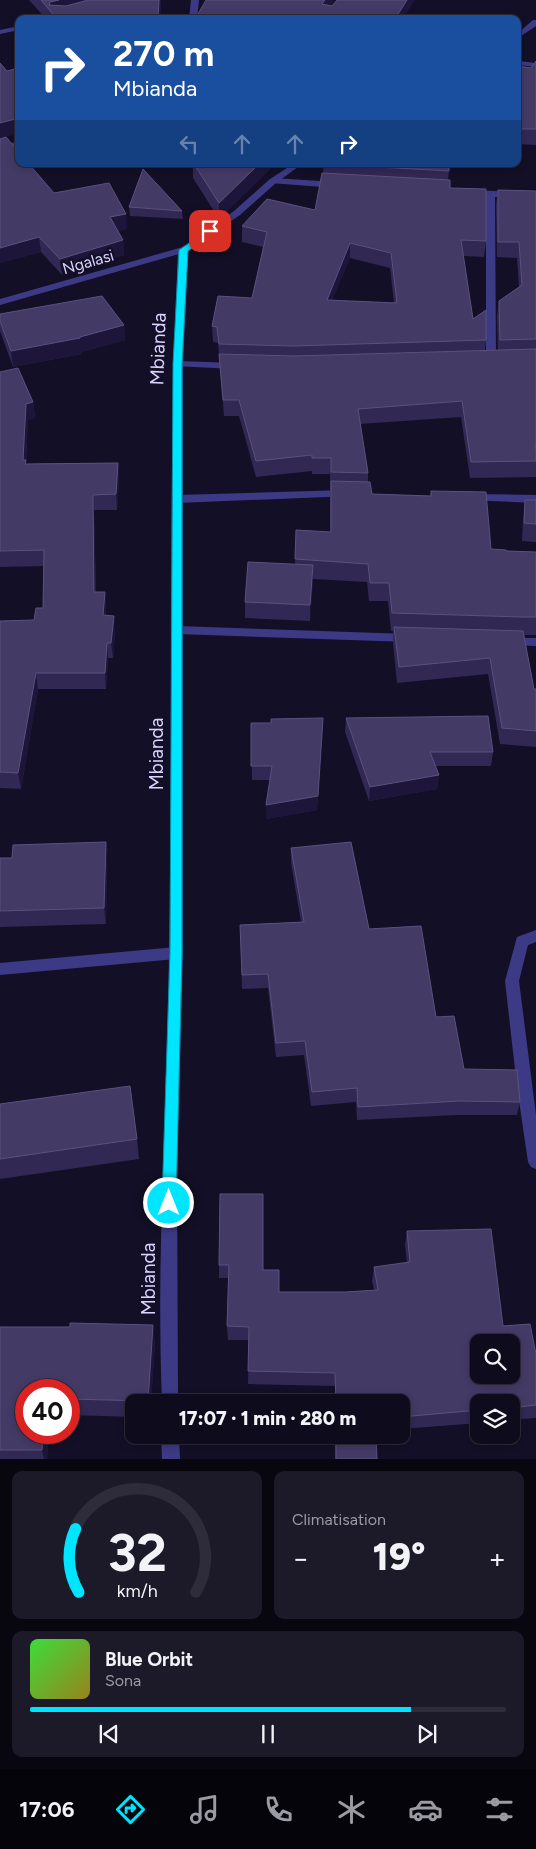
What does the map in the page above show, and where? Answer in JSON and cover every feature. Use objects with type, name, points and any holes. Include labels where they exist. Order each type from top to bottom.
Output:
[{"type":"street","points":[[193,15],[195,0]]},
{"type":"street","points":[[521,34],[536,22]]},
{"type":"street","points":[[0,32],[15,29]]},
{"type":"street","points":[[521,63],[536,65]]},
{"type":"street","points":[[0,149],[15,145]]},
{"type":"street","points":[[183,250],[237,212],[273,181],[294,167]]},
{"type":"street","points":[[273,181],[342,185]]},
{"type":"street","points":[[461,193],[536,196]]},
{"type":"street","points":[[490,195],[490,361]]},
{"type":"street","name":"Ngalasi","points":[[0,302],[183,250]]},
{"type":"street","name":"Mbianda","points":[[170,1394],[169,1164],[176,953],[178,364],[183,250]]},
{"type":"street","points":[[178,364],[246,366]]},
{"type":"street","points":[[177,499],[361,495]]},
{"type":"street","points":[[458,497],[536,499]]},
{"type":"street","points":[[177,630],[416,638]]},
{"type":"street","points":[[496,641],[536,642]]},
{"type":"street","points":[[536,936],[522,941],[512,981],[524,1087],[536,1162]]},
{"type":"street","points":[[0,969],[176,953]]},
{"type":"street","points":[[170,1444],[170,1459]]},
{"type":"building","points":[[41,0],[59,0],[50,2],[49,5],[66,6],[88,0],[159,0],[158,15],[54,15]]},
{"type":"building","points":[[206,0],[325,0],[322,4],[332,6],[337,0],[407,0],[398,15],[197,15]]},
{"type":"building","points":[[536,61],[536,129],[521,129],[521,66],[531,68]]},
{"type":"building","points":[[0,63],[7,71],[15,69],[15,119],[0,123]]},
{"type":"building","points":[[6,137],[15,147],[15,167],[32,167],[54,193],[109,183],[126,214],[110,217],[123,240],[60,259],[39,237],[0,248],[0,139]]},
{"type":"building","points":[[196,167],[256,167],[219,203]]},
{"type":"building","points":[[378,167],[449,167],[449,171]]},
{"type":"building","points":[[143,169],[182,211],[129,207]]},
{"type":"building","points":[[322,173],[450,180],[450,188],[486,189],[486,241],[461,240],[473,319],[486,310],[486,340],[294,346],[219,344],[217,327],[212,326],[218,296],[252,298],[267,232],[242,226],[267,199],[315,210]],"holes":[[[350,243],[391,253],[397,303],[327,300]]]},
{"type":"building","points":[[498,190],[536,191],[536,339],[500,340],[499,301],[522,285],[519,242],[498,242]]},
{"type":"building","points":[[102,296],[124,325],[80,338],[11,351],[0,321],[0,314]]},
{"type":"building","points":[[536,349],[536,461],[471,462],[462,401],[358,409],[368,473],[331,472],[331,458],[312,458],[312,455],[256,461],[239,400],[223,400],[219,354],[294,356]]},
{"type":"building","points":[[18,368],[33,402],[26,404],[23,460],[26,460],[25,464],[118,463],[116,494],[93,495],[94,592],[105,592],[103,615],[114,616],[111,643],[107,643],[105,673],[36,673],[18,773],[0,772],[0,621],[34,620],[36,608],[43,608],[44,550],[0,551],[0,372]]},
{"type":"building","points":[[331,481],[370,482],[372,494],[431,496],[431,491],[486,492],[491,549],[536,552],[536,617],[392,613],[389,583],[370,583],[368,564],[295,559],[296,530],[331,532]]},
{"type":"building","points":[[525,500],[536,500],[536,524],[524,523]]},
{"type":"building","points":[[248,562],[313,565],[310,605],[245,602]]},
{"type":"building","points":[[394,627],[523,631],[534,689],[536,689],[536,731],[502,728],[490,658],[399,667]]},
{"type":"building","points":[[488,716],[493,752],[430,752],[439,775],[370,787],[346,718]]},
{"type":"building","points":[[323,718],[318,796],[266,805],[272,766],[251,766],[251,723],[271,723],[271,719]]},
{"type":"building","points":[[106,842],[104,908],[0,911],[0,858],[12,858],[13,845]]},
{"type":"building","points":[[351,842],[369,929],[421,926],[436,1017],[454,1016],[464,1069],[517,1070],[520,1102],[459,1101],[358,1107],[357,1088],[312,1092],[305,1041],[276,1043],[268,974],[242,975],[240,925],[304,922],[291,848]]},
{"type":"building","points":[[130,1086],[137,1139],[0,1159],[0,1104]]},
{"type":"building","points":[[220,1194],[263,1194],[263,1270],[279,1270],[279,1292],[378,1290],[374,1267],[410,1262],[407,1231],[491,1229],[503,1326],[530,1324],[536,1354],[536,1405],[520,1407],[520,1394],[470,1394],[470,1411],[410,1416],[410,1394],[336,1394],[335,1373],[248,1371],[249,1327],[227,1326],[229,1265],[219,1265]]},
{"type":"building","points":[[70,1323],[153,1325],[148,1394],[125,1394],[125,1400],[80,1399],[80,1379],[15,1379],[15,1444],[42,1444],[42,1450],[0,1450],[0,1327],[70,1327]]},
{"type":"building","points":[[336,1444],[376,1444],[377,1459],[336,1459]]},
{"type":"route","points":[[169,1203],[176,953],[178,364],[183,250],[210,231]]}]
